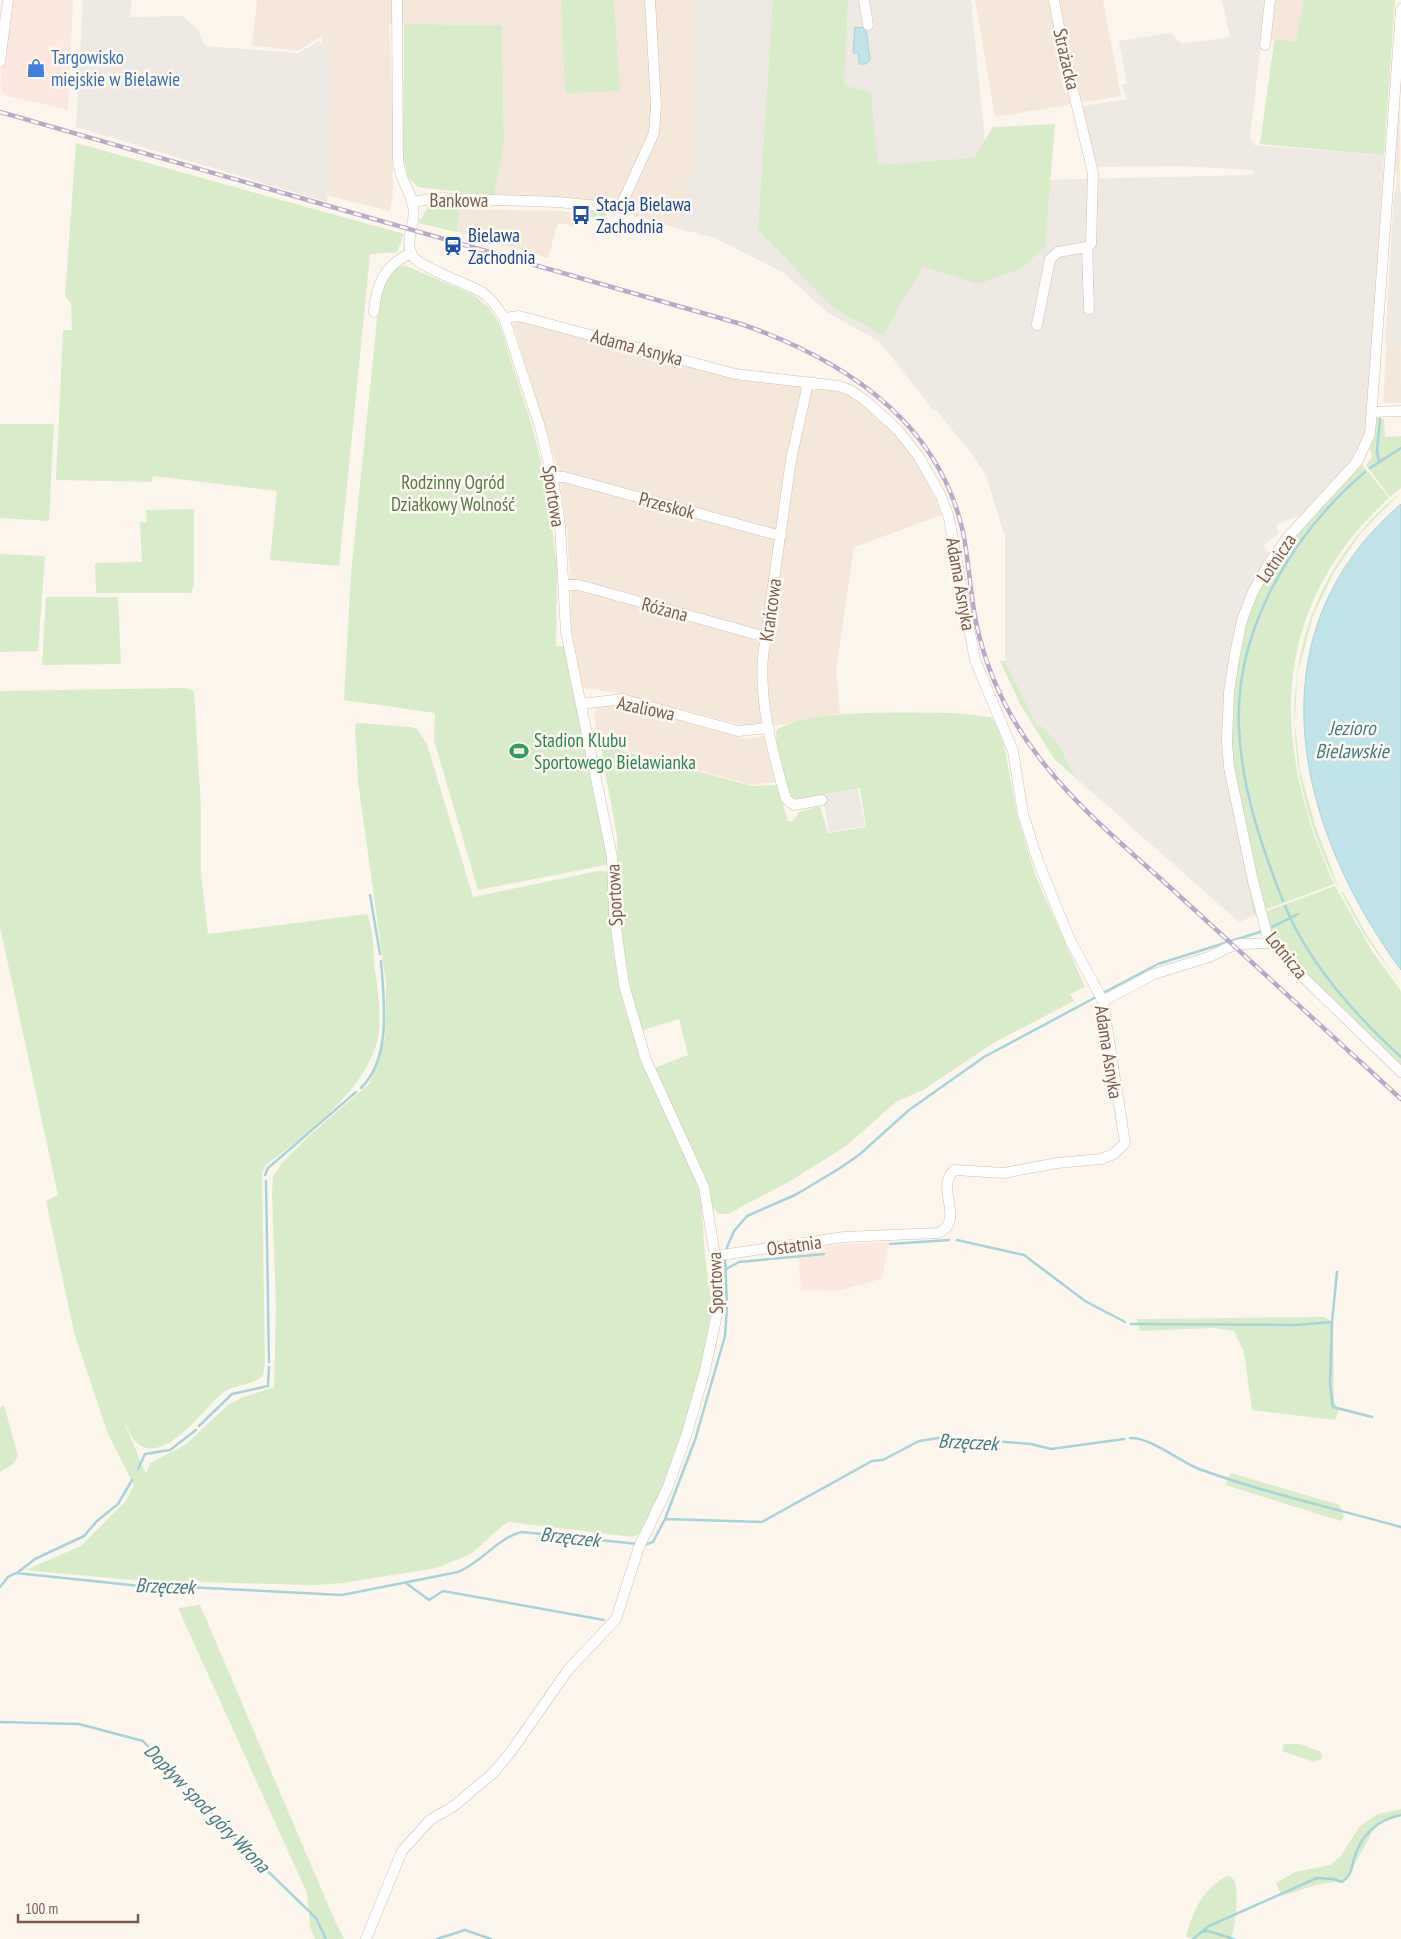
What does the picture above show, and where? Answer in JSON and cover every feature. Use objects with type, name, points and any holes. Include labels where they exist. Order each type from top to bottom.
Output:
[{"type":"street","points":[[0,62],[8,0]]},
{"type":"street","name":"Bankowa","points":[[398,0],[398,170],[412,202],[438,198],[553,202],[620,208],[654,134],[656,105],[650,0]]},
{"type":"street","points":[[864,0],[868,24]]},
{"type":"street","name":"Strażacka","points":[[1054,0],[1063,48],[1081,117],[1093,174],[1091,244],[1088,248],[1089,309]]},
{"type":"street","points":[[1265,45],[1270,0]]},
{"type":"street","name":"Lotnicza","points":[[1401,9],[1373,412],[1368,441],[1359,460],[1292,532],[1266,569],[1248,606],[1236,646],[1229,692],[1228,755],[1263,925],[1270,940],[1365,1040],[1401,1072]]},
{"type":"street","points":[[374,312],[376,292],[384,275],[394,262],[411,253],[409,239],[414,218],[412,202]]},
{"type":"street","points":[[1037,325],[1050,259],[1058,252],[1088,248]]},
{"type":"street","name":"Sportowa","points":[[366,1939],[402,1850],[430,1820],[454,1806],[493,1773],[510,1753],[568,1670],[616,1619],[640,1544],[672,1475],[704,1374],[718,1310],[722,1255],[702,1178],[648,1065],[628,1003],[614,914],[612,858],[566,630],[559,518],[552,477],[536,414],[504,318],[496,305],[482,292],[421,264],[411,253]]},
{"type":"street","name":"Adama Asnyka","points":[[504,318],[519,316],[735,374],[838,386],[866,400],[898,430],[919,457],[941,496],[955,542],[967,627],[975,660],[1013,751],[1023,814],[1033,847],[1070,940],[1101,997],[1125,1143]]},
{"type":"street","name":"Krańcowa","points":[[808,383],[793,453],[762,676],[769,728],[786,798],[794,805],[822,800]]},
{"type":"street","points":[[1373,412],[1401,411]]},
{"type":"street","name":"Przeskok","points":[[552,477],[564,477],[781,536]]},
{"type":"street","name":"Różana","points":[[564,585],[579,585],[766,637]]},
{"type":"street","name":"Azaliowa","points":[[582,704],[622,700],[739,731],[769,728]]},
{"type":"street","points":[[1101,997],[1154,974],[1209,957],[1227,948],[1240,944],[1270,940]]},
{"type":"street","name":"Ostatnia","points":[[722,1255],[838,1238],[932,1234],[945,1229],[950,1218],[947,1181],[956,1170],[1004,1174],[1061,1163],[1102,1159],[1115,1154],[1125,1143]]},
{"type":"shaded area","name":"Targowisko miejskie w Bielawie","points":[[11,0],[73,0],[68,110],[4,95],[0,83]]},
{"type":"shaded area","points":[[83,0],[132,0],[130,17],[182,16],[198,29],[205,46],[298,53],[319,41],[326,53],[332,53],[327,202],[76,127]]},
{"type":"shaded area","points":[[257,0],[694,0],[696,162],[672,227],[627,213],[630,204],[549,197],[494,196],[504,143],[502,25],[389,24],[393,107],[393,193],[390,211],[318,193],[322,36],[298,51],[252,45]]},
{"type":"shaded area","points":[[694,0],[971,0],[989,181],[1253,175],[1253,170],[1178,166],[1097,167],[1082,106],[1127,99],[1122,85],[1127,84],[1119,41],[1171,33],[1182,44],[1230,37],[1222,0],[1266,0],[1250,137],[1254,145],[1384,155],[1367,430],[1350,462],[1301,515],[1276,525],[1279,533],[1263,546],[1270,553],[1247,592],[1229,658],[1223,701],[1222,753],[1254,916],[1239,922],[1077,779],[1056,741],[1037,727],[1005,661],[1005,537],[986,475],[969,450],[935,409],[933,410],[879,341],[828,313],[784,273],[715,238],[672,227],[696,162]]},
{"type":"shaded area","points":[[975,0],[1103,0],[1121,96],[995,117]]},
{"type":"shaded area","points":[[1269,0],[1305,0],[1296,42],[1271,40]]},
{"type":"shaded area","points":[[1399,0],[1401,403],[1383,403],[1397,173],[1384,172]]},
{"type":"shaded area","points":[[1394,192],[1401,192],[1401,346],[1385,345]]},
{"type":"shaded area","points":[[460,209],[563,211],[576,214],[573,226],[558,223],[548,258],[457,232]]},
{"type":"shaded area","points":[[524,319],[801,386],[804,389],[770,587],[765,720],[762,723],[746,726],[618,693],[582,688],[570,634],[571,592],[567,530],[558,469],[513,324]]},
{"type":"shaded area","points":[[814,387],[844,391],[867,406],[906,447],[926,479],[942,515],[854,547],[836,670],[840,713],[773,726],[768,687],[767,656],[799,442],[811,390]]},
{"type":"shaded area","points":[[616,703],[745,739],[767,737],[777,782],[752,785],[599,743],[594,715],[598,707]]},
{"type":"shaded area","points":[[858,789],[865,826],[829,832],[822,795]]},
{"type":"shaded area","points":[[889,1242],[882,1279],[836,1291],[801,1290],[798,1250],[845,1244]]},
{"type":"green space","points":[[561,0],[614,0],[620,91],[565,93]]},
{"type":"green space","points":[[773,0],[848,0],[844,85],[871,93],[878,165],[974,158],[993,127],[1055,124],[1045,247],[1021,269],[978,284],[923,266],[883,335],[835,309],[758,230]]},
{"type":"green space","points":[[1304,0],[1395,0],[1384,155],[1260,144],[1274,42],[1275,39],[1296,42]]},
{"type":"green space","points":[[404,24],[502,25],[504,143],[494,196],[418,187],[408,177],[403,156]]},
{"type":"green space","points":[[76,143],[404,234],[397,252],[370,254],[339,566],[270,560],[277,491],[153,476],[152,482],[56,480],[63,330],[72,330],[71,303],[65,296]]},
{"type":"green space","points":[[429,206],[460,209],[457,232],[418,223]]},
{"type":"green space","points":[[583,209],[605,211],[606,216],[602,219],[589,217]]},
{"type":"green space","name":"Rodzinny Ogród Działkowy Wolność","points":[[406,266],[474,295],[488,307],[499,323],[531,423],[547,484],[557,567],[556,646],[566,646],[611,864],[478,890],[434,740],[435,713],[344,700],[351,573],[379,300],[391,273],[395,269]]},
{"type":"green space","points":[[1377,417],[1384,419],[1385,437],[1401,436],[1401,488],[1390,497],[1366,465],[1372,457],[1370,449]]},
{"type":"green space","points":[[0,424],[54,424],[49,521],[0,518]]},
{"type":"green space","points":[[1361,463],[1389,498],[1349,540],[1320,585],[1302,632],[1292,680],[1292,730],[1299,781],[1313,832],[1334,884],[1267,909],[1262,906],[1232,762],[1232,691],[1240,642],[1254,599],[1285,546]]},
{"type":"green space","points":[[1401,492],[1361,533],[1334,572],[1313,616],[1298,673],[1308,627],[1329,578],[1360,533]]},
{"type":"green space","points":[[194,509],[194,586],[191,593],[96,593],[95,563],[142,562],[140,522],[147,522],[146,510]]},
{"type":"green space","points":[[1270,553],[1248,596],[1223,737],[1223,701],[1231,647],[1249,587]]},
{"type":"green space","points":[[0,554],[45,556],[38,651],[0,652]]},
{"type":"green space","points":[[46,597],[118,597],[121,664],[42,665]]},
{"type":"green space","points":[[1000,661],[1005,661],[1037,726],[1040,725],[1056,741],[1077,779],[1055,760],[1020,704]]},
{"type":"green space","points":[[185,688],[194,691],[201,808],[201,872],[208,934],[367,914],[372,934],[380,1024],[374,1052],[364,1072],[350,1090],[335,1108],[265,1166],[262,1173],[265,1362],[263,1375],[255,1381],[224,1392],[184,1432],[160,1447],[148,1448],[137,1443],[123,1420],[146,1474],[150,1463],[185,1445],[228,1405],[241,1398],[274,1387],[276,1307],[273,1176],[282,1163],[310,1135],[369,1084],[385,1037],[386,983],[358,782],[355,725],[357,723],[411,727],[417,729],[427,744],[473,897],[598,871],[608,873],[609,913],[614,957],[626,1013],[647,1074],[700,1187],[705,1256],[712,1303],[705,1353],[669,1473],[639,1534],[632,1537],[509,1522],[471,1554],[436,1568],[343,1583],[314,1585],[202,1582],[188,1577],[189,1581],[175,1584],[25,1570],[81,1546],[126,1501],[134,1485],[108,1434],[74,1332],[46,1201],[58,1195],[0,927],[0,691]]},
{"type":"green space","points":[[862,713],[955,713],[991,717],[997,725],[1004,745],[1017,814],[1035,875],[1085,987],[1070,994],[1074,1001],[995,1042],[923,1090],[896,1102],[846,1146],[792,1180],[728,1214],[719,1214],[713,1208],[705,1176],[654,1068],[688,1055],[679,1019],[640,1031],[633,1010],[618,918],[617,837],[601,748],[605,746],[752,786],[777,785],[788,821],[793,821],[799,812],[820,806],[828,833],[866,827],[860,788],[800,799],[793,798],[781,764],[776,736],[777,730],[791,723],[836,715]]},
{"type":"green space","points":[[1223,737],[1257,915],[1254,916],[1223,761]]},
{"type":"green space","points":[[1300,772],[1315,825],[1340,891],[1317,839]]},
{"type":"green space","points":[[1335,886],[1372,951],[1401,991],[1401,1070],[1281,947],[1271,932],[1264,915],[1269,910]]},
{"type":"green space","points":[[1341,892],[1343,892],[1367,935],[1401,986],[1365,936]]},
{"type":"green space","points":[[1324,1317],[1330,1320],[1333,1329],[1334,1401],[1339,1410],[1335,1420],[1252,1410],[1244,1352],[1234,1331],[1214,1328],[1140,1331],[1137,1319]]},
{"type":"green space","points":[[4,1405],[18,1456],[13,1464],[0,1472],[0,1408]]},
{"type":"green space","points":[[1231,1473],[1340,1505],[1344,1516],[1341,1521],[1225,1485]]},
{"type":"green space","points":[[200,1605],[344,1939],[315,1939],[310,1926],[307,1893],[178,1608]]},
{"type":"green space","points":[[1284,1744],[1300,1744],[1321,1752],[1322,1758],[1314,1762],[1282,1751]]},
{"type":"green space","points":[[1401,1809],[1401,1816],[1377,1824],[1346,1880],[1316,1885],[1282,1896],[1276,1883],[1295,1872],[1330,1865],[1340,1857],[1360,1826],[1378,1814]]},
{"type":"green space","points":[[1229,1875],[1236,1885],[1237,1900],[1234,1928],[1230,1939],[1191,1939],[1186,1936],[1192,1917],[1201,1900],[1212,1886]]},
{"type":"water","points":[[855,27],[866,28],[870,60],[866,64],[859,64],[858,53],[853,53]]},
{"type":"water","name":"Jezioro Bielawskie","points":[[1401,504],[1401,970],[1365,914],[1335,855],[1315,794],[1305,732],[1307,671],[1322,612],[1353,555]]},
{"type":"waterway","points":[[1379,461],[1377,451],[1380,419]]},
{"type":"waterway","points":[[1370,468],[1401,448]]},
{"type":"waterway","points":[[1283,901],[1260,838],[1244,774],[1239,729],[1240,692],[1246,656],[1257,621],[1273,587],[1292,554],[1314,524],[1338,497],[1365,472]]},
{"type":"waterway","points":[[370,895],[380,954]]},
{"type":"waterway","points":[[1285,906],[1307,948],[1335,988],[1367,1024],[1401,1057]]},
{"type":"waterway","points":[[1268,929],[1298,914]]},
{"type":"waterway","points":[[1103,993],[1158,964],[1263,931]]},
{"type":"waterway","points":[[361,1088],[371,1076],[378,1061],[382,1045],[384,993],[381,961]]},
{"type":"waterway","points":[[725,1252],[734,1231],[747,1216],[795,1195],[837,1170],[859,1155],[909,1110],[984,1057],[1098,996]]},
{"type":"waterway","points":[[265,1175],[268,1168],[356,1092]]},
{"type":"waterway","points":[[266,1181],[269,1362]]},
{"type":"waterway","points":[[890,1244],[949,1240]]},
{"type":"waterway","points":[[957,1240],[1024,1255],[1085,1301],[1125,1322]]},
{"type":"waterway","points":[[726,1269],[739,1262],[824,1254]]},
{"type":"waterway","points":[[665,1519],[695,1440],[725,1336],[727,1307],[725,1257]]},
{"type":"waterway","points":[[1131,1324],[1295,1325],[1332,1322],[1337,1272]]},
{"type":"waterway","points":[[1332,1322],[1330,1385],[1333,1407],[1372,1417]]},
{"type":"waterway","points":[[199,1426],[232,1394],[268,1386],[269,1367]]},
{"type":"waterway","points":[[138,1469],[145,1454],[170,1450],[196,1430]]},
{"type":"waterway","name":"Brzęczek","points":[[643,1545],[653,1542],[665,1519],[762,1522],[872,1461],[883,1460],[919,1441],[945,1437],[1031,1444],[1051,1449],[1124,1439]]},
{"type":"waterway","name":"Brzęczek","points":[[1130,1438],[1146,1441],[1192,1466],[1224,1478],[1401,1527]]},
{"type":"waterway","points":[[17,1573],[35,1559],[84,1536],[97,1521],[118,1504],[132,1480]]},
{"type":"waterway","name":"Brzęczek","points":[[0,1587],[8,1577],[16,1573],[169,1589],[186,1587],[342,1595],[458,1572],[475,1563],[498,1544],[514,1534],[522,1532],[638,1544]]},
{"type":"waterway","points":[[406,1583],[429,1600],[443,1591],[604,1620]]},
{"type":"waterway","name":"Dopływ spod góry Wrona","points":[[0,1722],[79,1724],[143,1741],[241,1845],[316,1918],[326,1939]]},
{"type":"waterway","name":"Dopływ spod góry Wrona","points":[[1193,1939],[1209,1926],[1317,1878],[1333,1879],[1342,1882],[1349,1874],[1357,1850],[1371,1830],[1392,1817],[1401,1815]]},
{"type":"waterway","name":"Dopływ spod góry Wrona","points":[[437,1939],[465,1930],[491,1939]]},
{"type":"waterway","points":[[1201,1932],[1208,1931],[1234,1939]]},
{"type":"railway","points":[[0,112],[741,324],[779,338],[849,376],[880,399],[908,426],[932,457],[950,492],[963,532],[980,640],[999,692],[1017,725],[1038,756],[1085,810],[1401,1099]]},
{"type":"place","name":"Targowisko miejskie w Bielawie","points":[[36,68]]},
{"type":"place","name":"Stacja Bielawa Zachodnia","points":[[581,215]]},
{"type":"place","name":"Bielawa Zachodnia","points":[[453,246]]},
{"type":"place","name":"Stadion Klubu Sportowego Bielawianka","points":[[519,751]]}]
